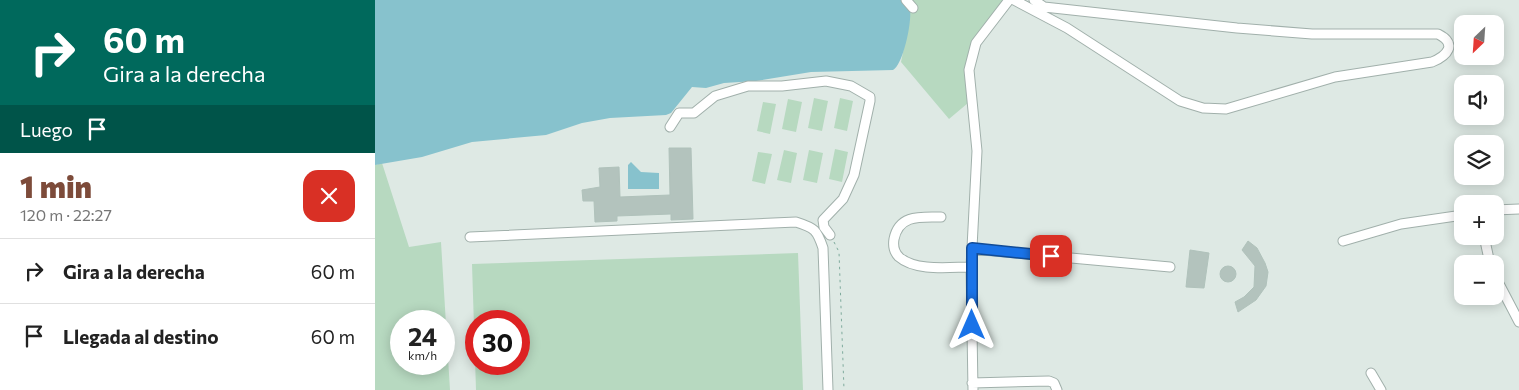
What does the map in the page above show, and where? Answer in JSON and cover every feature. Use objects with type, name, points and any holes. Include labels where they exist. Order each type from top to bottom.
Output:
[{"type":"street","points":[[907,0],[913,8]]},
{"type":"street","points":[[1009,0],[976,43],[969,65],[977,151],[971,267],[973,387],[1049,381],[1057,386],[1057,390]]},
{"type":"street","points":[[1014,0],[1042,9],[1072,10],[1237,28],[1312,34],[1438,34],[1446,38],[1449,44],[1448,51],[1442,58],[1432,62],[1335,77],[1226,109],[1203,108],[1180,101],[1067,28],[1042,9],[1034,0]]},
{"type":"street","points":[[1067,28],[1072,10]]},
{"type":"street","points":[[670,127],[679,113],[694,113],[715,96],[748,86],[782,86],[825,81],[851,86],[870,96],[865,131],[860,144],[860,156],[854,175],[843,199],[823,220],[824,227],[830,235]]},
{"type":"street","points":[[1504,210],[1519,209]]},
{"type":"street","points":[[941,217],[912,217],[901,223],[894,238],[893,249],[899,257],[917,265],[971,267]]},
{"type":"street","points":[[1343,241],[1401,224],[1454,218]]},
{"type":"street","points":[[470,237],[796,222],[809,226],[817,232],[823,248],[828,390]]},
{"type":"street","points":[[972,248],[1169,267]]},
{"type":"street","points":[[1504,293],[1519,322]]},
{"type":"street","points":[[1371,373],[1381,390]]},
{"type":"path","points":[[830,235],[839,252],[844,390]]},
{"type":"green space","points":[[904,0],[1003,0],[1003,5],[979,40],[970,61],[967,87],[968,103],[949,119],[901,62],[910,18]]},
{"type":"green space","points":[[814,98],[828,101],[822,131],[808,128]]},
{"type":"green space","points":[[840,98],[853,101],[847,131],[834,128]]},
{"type":"green space","points":[[788,99],[802,102],[796,132],[782,129]]},
{"type":"green space","points":[[763,102],[776,104],[770,134],[757,131]]},
{"type":"green space","points":[[835,149],[848,152],[842,182],[829,179]]},
{"type":"green space","points":[[784,150],[797,153],[791,183],[777,180]]},
{"type":"green space","points":[[809,150],[823,153],[817,183],[803,180]]},
{"type":"green space","points":[[758,152],[772,154],[765,184],[752,181]]},
{"type":"green space","points":[[382,163],[409,247],[441,242],[445,310],[390,310],[390,375],[449,375],[450,390],[375,390],[375,165]]},
{"type":"green space","points":[[798,253],[803,390],[476,390],[476,375],[530,375],[530,310],[473,310],[472,264]]},
{"type":"water","points":[[375,0],[904,0],[910,10],[910,16],[903,52],[897,66],[893,70],[811,72],[756,81],[724,83],[706,88],[692,87],[671,113],[666,115],[610,118],[582,123],[546,135],[472,142],[422,157],[375,165]]},
{"type":"water","points":[[631,162],[641,172],[659,173],[659,189],[628,189],[628,165]]},
{"type":"building","points":[[669,148],[691,148],[693,219],[671,220],[671,214],[617,216],[617,221],[595,222],[594,201],[583,201],[582,190],[600,187],[599,168],[619,167],[620,197],[670,195]]},
{"type":"building","points":[[1248,241],[1257,248],[1268,272],[1266,286],[1256,300],[1238,312],[1235,302],[1244,297],[1254,287],[1255,266],[1242,250]]},
{"type":"building","points":[[1190,250],[1209,253],[1204,288],[1186,287]]},
{"type":"building","points":[[1225,266],[1231,266],[1236,271],[1234,280],[1225,282],[1220,277],[1220,271]]},
{"type":"route","points":[[972,325],[972,248],[1051,256]]}]
